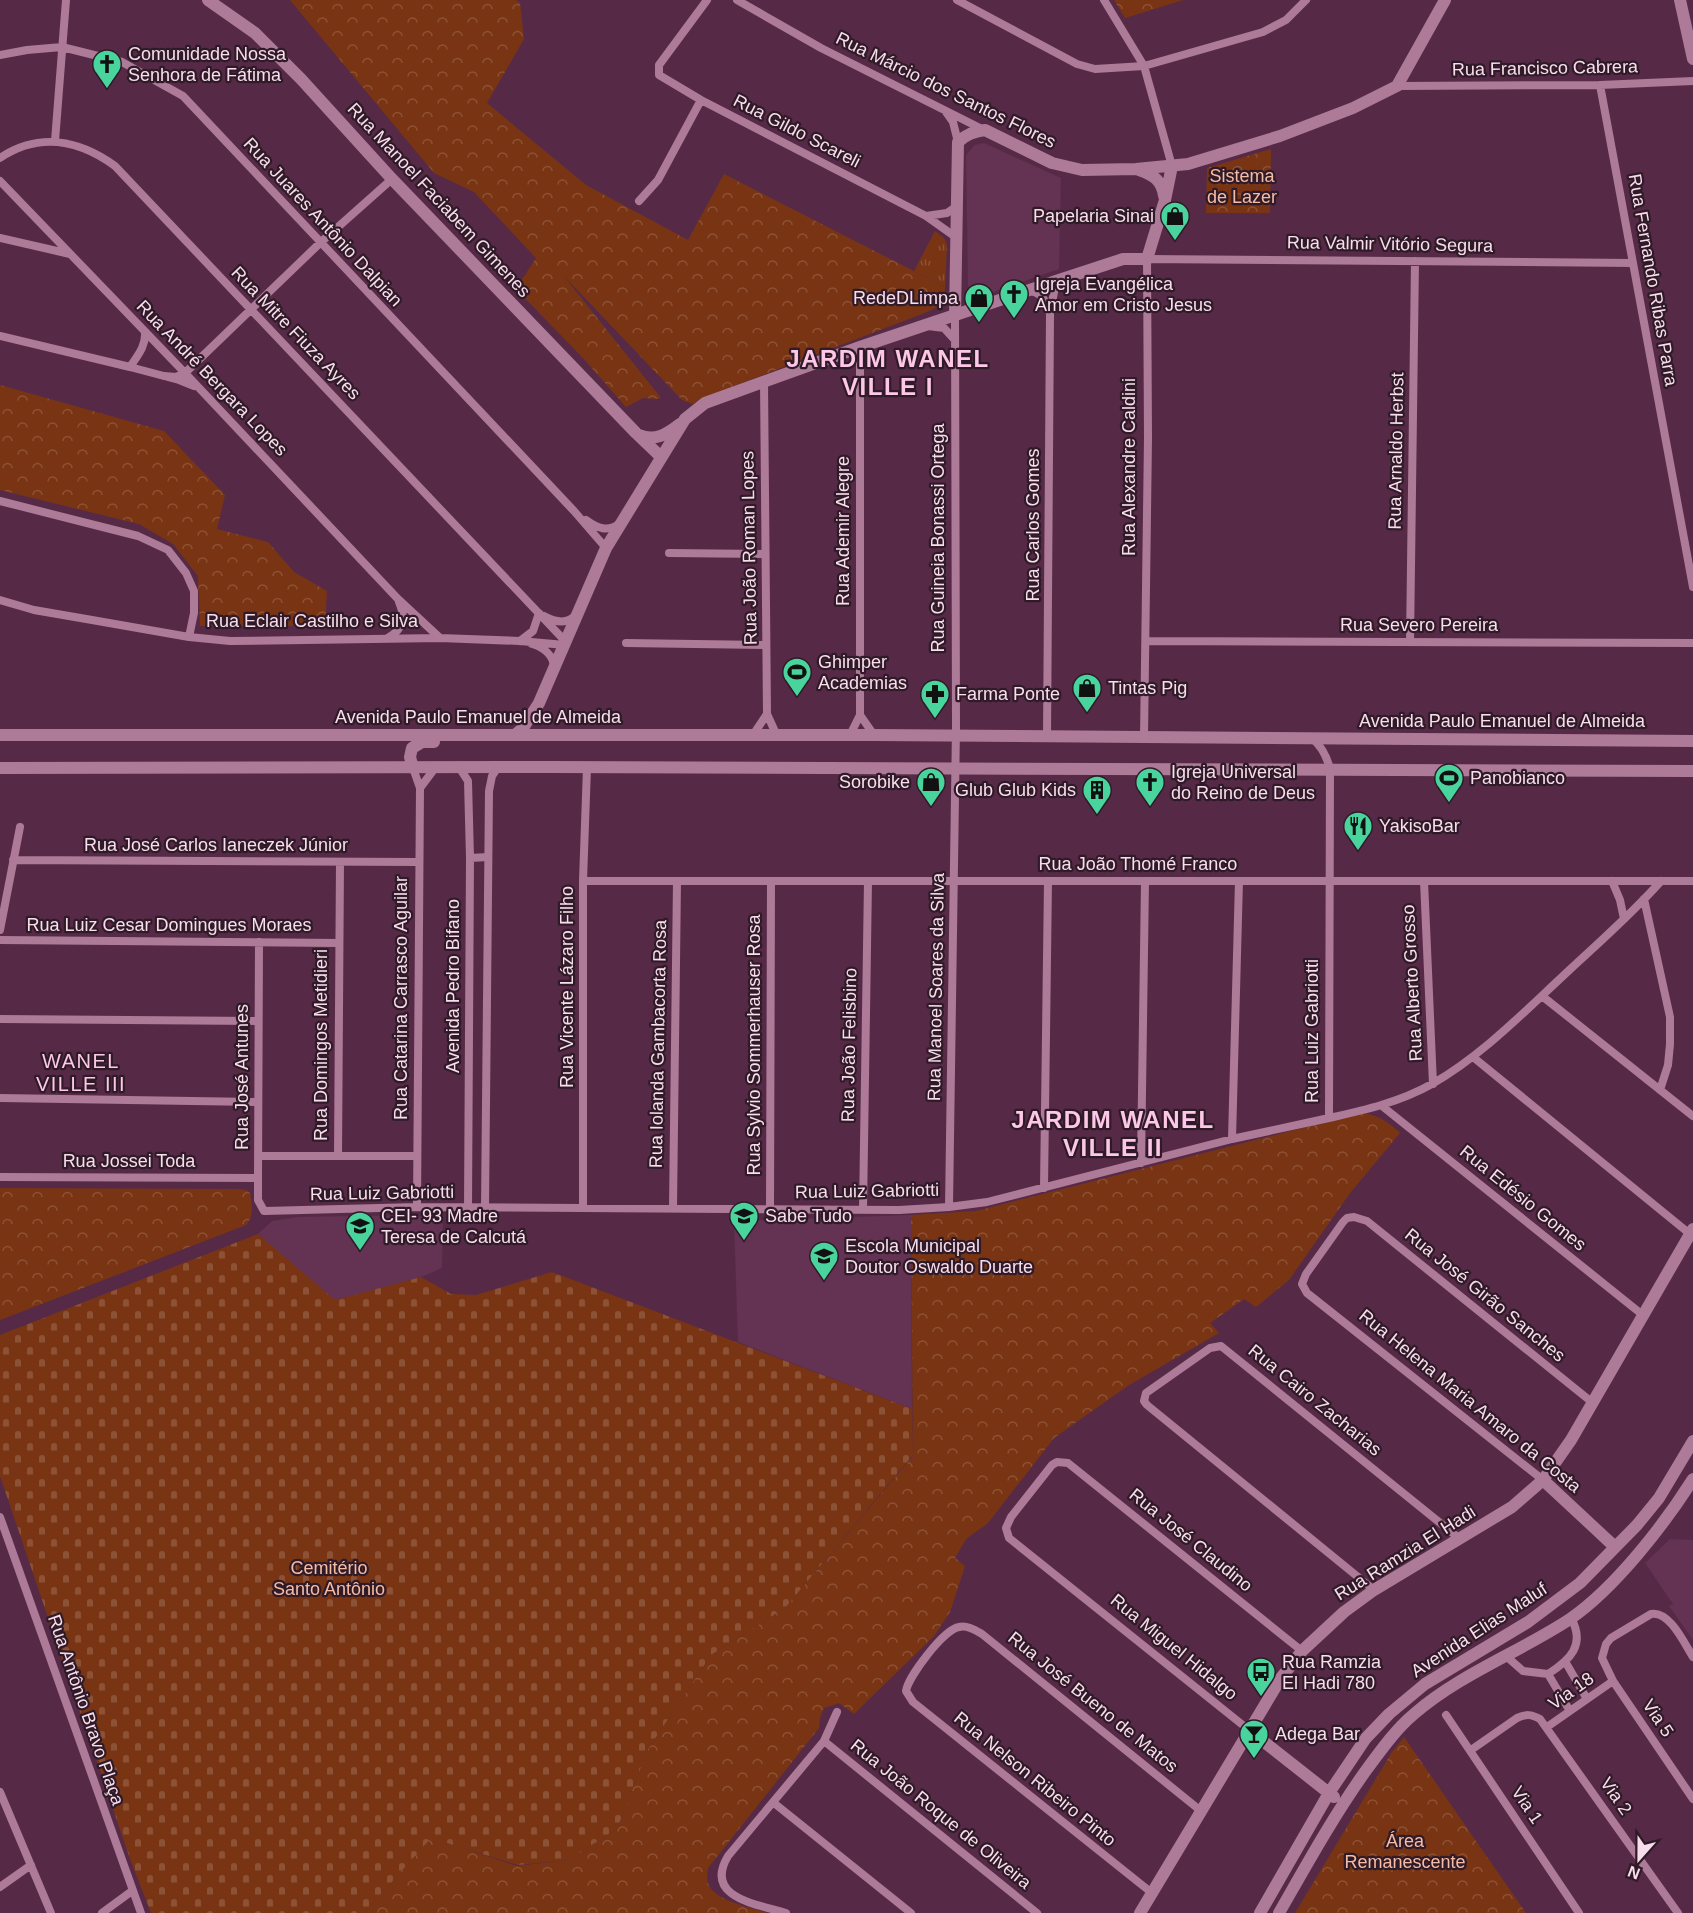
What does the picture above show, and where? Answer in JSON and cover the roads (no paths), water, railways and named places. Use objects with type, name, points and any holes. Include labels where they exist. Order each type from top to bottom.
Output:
[{"type":"street","points":[[55,141],[66,0]]},
{"type":"street","name":"Rua Manoel Faciabem Gimenes","points":[[208,0],[255,33],[301,79],[392,179],[661,457]]},
{"type":"street","points":[[224,0],[255,33]]},
{"type":"street","name":"Rua Márcio dos Santos Flores","points":[[737,0],[821,48],[985,130],[1052,163],[1082,170],[1136,169],[1188,164],[1280,136],[1353,108],[1396,86]]},
{"type":"street","points":[[957,0],[1077,64],[1095,69],[1144,66],[1263,32],[1286,20],[1306,0]]},
{"type":"street","name":"Rua Alexandre Caldini","points":[[1104,0],[1144,66],[1172,166],[1165,200],[1147,259],[1148,438],[1144,737]]},
{"type":"street","points":[[1396,86],[1445,0]]},
{"type":"street","points":[[1680,0],[1693,59]]},
{"type":"street","name":"Rua Gildo Scareli","points":[[702,2],[659,65],[659,75],[702,100],[926,216],[957,238]]},
{"type":"street","name":"Rua Juares Antônio Dalpian","points":[[0,55],[62,47],[122,62],[183,96],[574,511],[606,548]]},
{"type":"street","name":"Rua Francisco Cabrera","points":[[1396,86],[1600,86],[1693,81]]},
{"type":"street","name":"Rua Fernando Ribas Parra","points":[[1600,86],[1693,587]]},
{"type":"street","points":[[639,201],[658,180],[702,100]]},
{"type":"street","name":"Rua Guineia Bonassi Ortega","points":[[944,109],[953,122],[958,142],[955,316],[956,736]]},
{"type":"street","points":[[958,142],[973,132],[985,130]]},
{"type":"street","name":"Rua Mitre Fiuza Ayres","points":[[0,158],[14,149],[31,143],[55,141],[100,155],[116,166],[566,644]]},
{"type":"street","points":[[1136,169],[1155,177],[1163,186],[1165,200]]},
{"type":"street","points":[[164,376],[176,377],[185,373],[320,243],[392,179]]},
{"type":"street","name":"Rua André Bergara Lopes","points":[[0,182],[200,388],[398,598],[440,638]]},
{"type":"street","points":[[926,216],[947,213],[957,206]]},
{"type":"street","points":[[0,238],[71,255]]},
{"type":"street","points":[[636,433],[647,438],[662,436],[705,403],[1056,280],[1123,259],[1147,259]]},
{"type":"street","name":"Rua Valmir Vitório Segura","points":[[1147,259],[1633,263]]},
{"type":"street","name":"Rua Arnaldo Herbst","points":[[1410,642],[1414,261]]},
{"type":"street","name":"Rua Carlos Gomes","points":[[1047,737],[1050,314],[1056,280]]},
{"type":"street","points":[[956,281],[964,297],[970,303],[982,307]]},
{"type":"street","points":[[1026,291],[1033,291],[1044,299],[1050,314]]},
{"type":"street","points":[[926,326],[944,328],[955,340]]},
{"type":"street","points":[[130,367],[146,340],[145,332]]},
{"type":"street","points":[[0,336],[130,367],[200,388]]},
{"type":"street","name":"Rua Ademir Alegre","points":[[850,735],[860,715],[860,347]]},
{"type":"street","name":"Rua João Roman Lopes","points":[[764,382],[766,714],[777,736]]},
{"type":"street","points":[[515,735],[523,728],[539,703],[606,548],[686,419]]},
{"type":"street","points":[[0,501],[138,536],[168,550],[186,573],[194,591],[194,614],[189,637]]},
{"type":"street","name":"Rua Juares Antônio Dalpian","points":[[574,511],[612,537]]},
{"type":"street","points":[[597,528],[615,528],[622,521]]},
{"type":"street","points":[[669,553],[765,554]]},
{"type":"street","name":"Rua André Bergara Lopes","points":[[398,598],[414,637]]},
{"type":"street","name":"Rua Eclair Castilho e Silva","points":[[0,600],[34,610],[189,637],[230,641],[414,637],[566,644]]},
{"type":"street","name":"Rua Mitre Fiuza Ayres","points":[[539,613],[552,620],[566,622],[580,611]]},
{"type":"street","points":[[520,641],[534,631],[539,613]]},
{"type":"street","points":[[388,638],[399,628],[405,616]]},
{"type":"street","points":[[414,637],[426,633],[424,623]]},
{"type":"street","name":"Rua Eclair Castilho e Silva","points":[[520,641],[537,645],[550,655],[554,662],[554,671]]},
{"type":"street","name":"Rua Severo Pereira","points":[[1146,641],[1693,643]]},
{"type":"street","points":[[626,644],[766,645]]},
{"type":"street","points":[[539,703],[540,724],[547,732],[554,734]]},
{"type":"street","points":[[753,735],[766,714]]},
{"type":"street","points":[[860,715],[874,735]]},
{"type":"street","name":"Avenida Paulo Emanuel de Almeida","points":[[0,735],[874,735],[1693,741]]},
{"type":"street","points":[[413,768],[410,753],[417,744],[466,742],[494,735]]},
{"type":"street","points":[[956,736],[956,768]]},
{"type":"street","points":[[1312,738],[1323,749],[1330,769]]},
{"type":"street","name":"Avenida Pedro Bifano","points":[[459,767],[468,781],[470,858],[468,1208]]},
{"type":"street","name":"Avenida Pedro Bifano","points":[[485,1209],[489,791],[492,776],[498,767]]},
{"type":"street","points":[[0,768],[587,767],[1693,771]]},
{"type":"street","name":"Rua Vicente Lázaro Filho","points":[[583,1208],[583,881],[587,767]]},
{"type":"street","name":"Rua Catarina Carrasco Aguilar","points":[[413,768],[420,788],[417,1207]]},
{"type":"street","points":[[420,788],[435,768]]},
{"type":"street","name":"Rua Manoel Soares da Silva","points":[[949,1207],[956,768]]},
{"type":"street","name":"Rua Luiz Gabriotti","points":[[264,1211],[417,1207],[900,1210],[949,1207],[987,1202],[1232,1139],[1329,1118],[1330,769]]},
{"type":"street","points":[[0,930],[20,827]]},
{"type":"street","points":[[470,858],[488,857]]},
{"type":"street","name":"Rua José Carlos Ianeczek Júnior","points":[[14,860],[418,862]]},
{"type":"street","name":"Rua Domingos Metidieri","points":[[338,1156],[340,862]]},
{"type":"street","name":"Rua João Thomé Franco","points":[[583,881],[1693,881]]},
{"type":"street","name":"Rua Iolanda Gambacorta Rosa","points":[[673,1208],[677,881]]},
{"type":"street","name":"Rua Sylvio Sommerhauser Rosa","points":[[770,1209],[771,881]]},
{"type":"street","name":"Rua João Felisbino","points":[[863,1210],[868,881]]},
{"type":"street","points":[[1044,1188],[1048,881]]},
{"type":"street","points":[[1141,1162],[1144,881]]},
{"type":"street","points":[[1232,1139],[1239,881]]},
{"type":"street","name":"Rua Alberto Grosso","points":[[1424,881],[1433,1084]]},
{"type":"street","points":[[1612,881],[1620,900],[1624,919]]},
{"type":"street","points":[[1329,1118],[1382,1106],[1433,1084],[1473,1057],[1542,996],[1661,881]]},
{"type":"street","points":[[1644,899],[1670,1017],[1668,1065],[1660,1090]]},
{"type":"street","name":"Rua Luiz Cesar Domingues Moraes","points":[[0,940],[338,943]]},
{"type":"street","name":"Rua José Antunes","points":[[259,942],[258,1200],[264,1211]]},
{"type":"street","points":[[1542,996],[1693,1116]]},
{"type":"street","points":[[0,1019],[257,1021]]},
{"type":"street","points":[[1473,1057],[1691,1232]]},
{"type":"street","points":[[0,1098],[258,1102]]},
{"type":"street","name":"Rua Edésio Gomes","points":[[1382,1106],[1644,1316]]},
{"type":"street","points":[[259,1156],[417,1156]]},
{"type":"street","name":"Rua Jossei Toda","points":[[0,1177],[258,1178]]},
{"type":"street","name":"Rua José Girão Sanches","points":[[1302,1284],[1306,1274],[1347,1218],[1354,1217],[1367,1221],[1593,1403]]},
{"type":"street","name":"Rua Ramzia El Hadi","points":[[1140,1913],[1281,1678],[1302,1651],[1344,1612],[1374,1590],[1512,1507],[1543,1480],[1571,1440],[1691,1232]]},
{"type":"street","name":"Rua Helena Maria Amaro da Costa","points":[[1302,1284],[1307,1293],[1543,1480],[1616,1547]]},
{"type":"street","name":"Rua Cairo Zacharias","points":[[1374,1590],[1148,1406],[1144,1397],[1149,1390],[1210,1348],[1221,1346],[1460,1539]]},
{"type":"street","name":"Avenida Elias Maluf","points":[[1260,1913],[1329,1793],[1366,1738],[1389,1714],[1425,1684],[1528,1622],[1580,1583],[1637,1525],[1659,1498],[1693,1441]]},
{"type":"street","name":"Rua José Claudino","points":[[1007,1523],[1052,1465],[1057,1462],[1068,1463],[1302,1651]]},
{"type":"street","name":"Avenida Elias Maluf","points":[[1279,1913],[1342,1803],[1384,1745],[1414,1714],[1452,1687],[1571,1618],[1605,1589],[1673,1511],[1693,1479]]},
{"type":"street","name":"Rua Antônio Bravo Plaça","points":[[0,1517],[141,1913]]},
{"type":"street","name":"Rua Miguel Hidalgo","points":[[1007,1523],[1007,1533],[1010,1538],[1329,1793]]},
{"type":"street","points":[[1528,1622],[1506,1644],[1504,1648],[1506,1656],[1523,1671],[1548,1674],[1566,1663],[1578,1638],[1577,1628],[1557,1601]]},
{"type":"street","name":"Via 5","points":[[1693,1657],[1667,1618],[1651,1614],[1611,1638],[1603,1652],[1604,1665],[1613,1681],[1693,1799]]},
{"type":"street","name":"Rua Nelson Ribeiro Pinto","points":[[960,1626],[950,1630],[942,1638],[907,1685],[906,1691],[913,1702],[1152,1893]]},
{"type":"street","name":"Rua José Bueno de Matos","points":[[960,1626],[982,1634],[1201,1811]]},
{"type":"street","points":[[1566,1663],[1587,1699]]},
{"type":"street","points":[[1548,1674],[1570,1711]]},
{"type":"street","name":"Via 18","points":[[1547,1727],[1613,1681]]},
{"type":"street","points":[[786,1913],[727,1891],[721,1879],[723,1865],[728,1856],[824,1741],[837,1712]]},
{"type":"street","points":[[1471,1750],[1525,1714],[1532,1714],[1547,1727]]},
{"type":"street","name":"Via 1","points":[[1446,1715],[1580,1913]]},
{"type":"street","name":"Via 2","points":[[1547,1727],[1678,1913]]},
{"type":"street","name":"Rua João Roque de Oliveira","points":[[824,1741],[1037,1913]]},
{"type":"street","points":[[0,1792],[51,1913]]},
{"type":"street","points":[[1329,1793],[1342,1803]]},
{"type":"street","points":[[774,1803],[907,1911]]},
{"type":"street","points":[[0,1887],[30,1865]]},
{"type":"street","points":[[102,1913],[132,1891]]},
{"type":"place","name":"Comunidade Nossa Senhora de Fátima","points":[[107,90]]},
{"type":"place","name":"Papelaria Sinai","points":[[1175,242]]},
{"type":"place","name":"Igreja Evangélica Amor em Cristo Jesus","points":[[1014,320]]},
{"type":"place","name":"RedeDLimpa","points":[[979,324]]},
{"type":"place","name":"Ghimper Academias","points":[[797,698]]},
{"type":"place","name":"Tintas Pig","points":[[1087,714]]},
{"type":"place","name":"Farma Ponte","points":[[935,720]]},
{"type":"place","name":"Panobianco","points":[[1449,804]]},
{"type":"place","name":"Sorobike","points":[[931,808]]},
{"type":"place","name":"Igreja Universal do Reino de Deus","points":[[1150,808]]},
{"type":"place","name":"Glub Glub Kids","points":[[1097,816]]},
{"type":"place","name":"YakisoBar","points":[[1358,852]]},
{"type":"place","name":"Sabe Tudo","points":[[744,1242]]},
{"type":"place","name":"CEI- 93 Madre Teresa de Calcutá","points":[[360,1252]]},
{"type":"place","name":"Escola Municipal Doutor Oswaldo Duarte","points":[[824,1282]]},
{"type":"place","name":"Rua Ramzia El Hadi 780","points":[[1261,1698]]},
{"type":"place","name":"Adega Bar","points":[[1254,1760]]},
{"type":"district","name":"JARDIM WANEL VILLE I","points":[[888,373]]},
{"type":"district","name":"WANEL VILLE III","points":[[81,1072]]},
{"type":"district","name":"JARDIM WANEL VILLE II","points":[[1113,1134]]},
{"type":"park label","name":"Sistema de Lazer","points":[[1242,186]]},
{"type":"park label","name":"Cemitério Santo Antônio","points":[[329,1578]]},
{"type":"park label","name":"Área Remanescente","points":[[1405,1851]]}]
